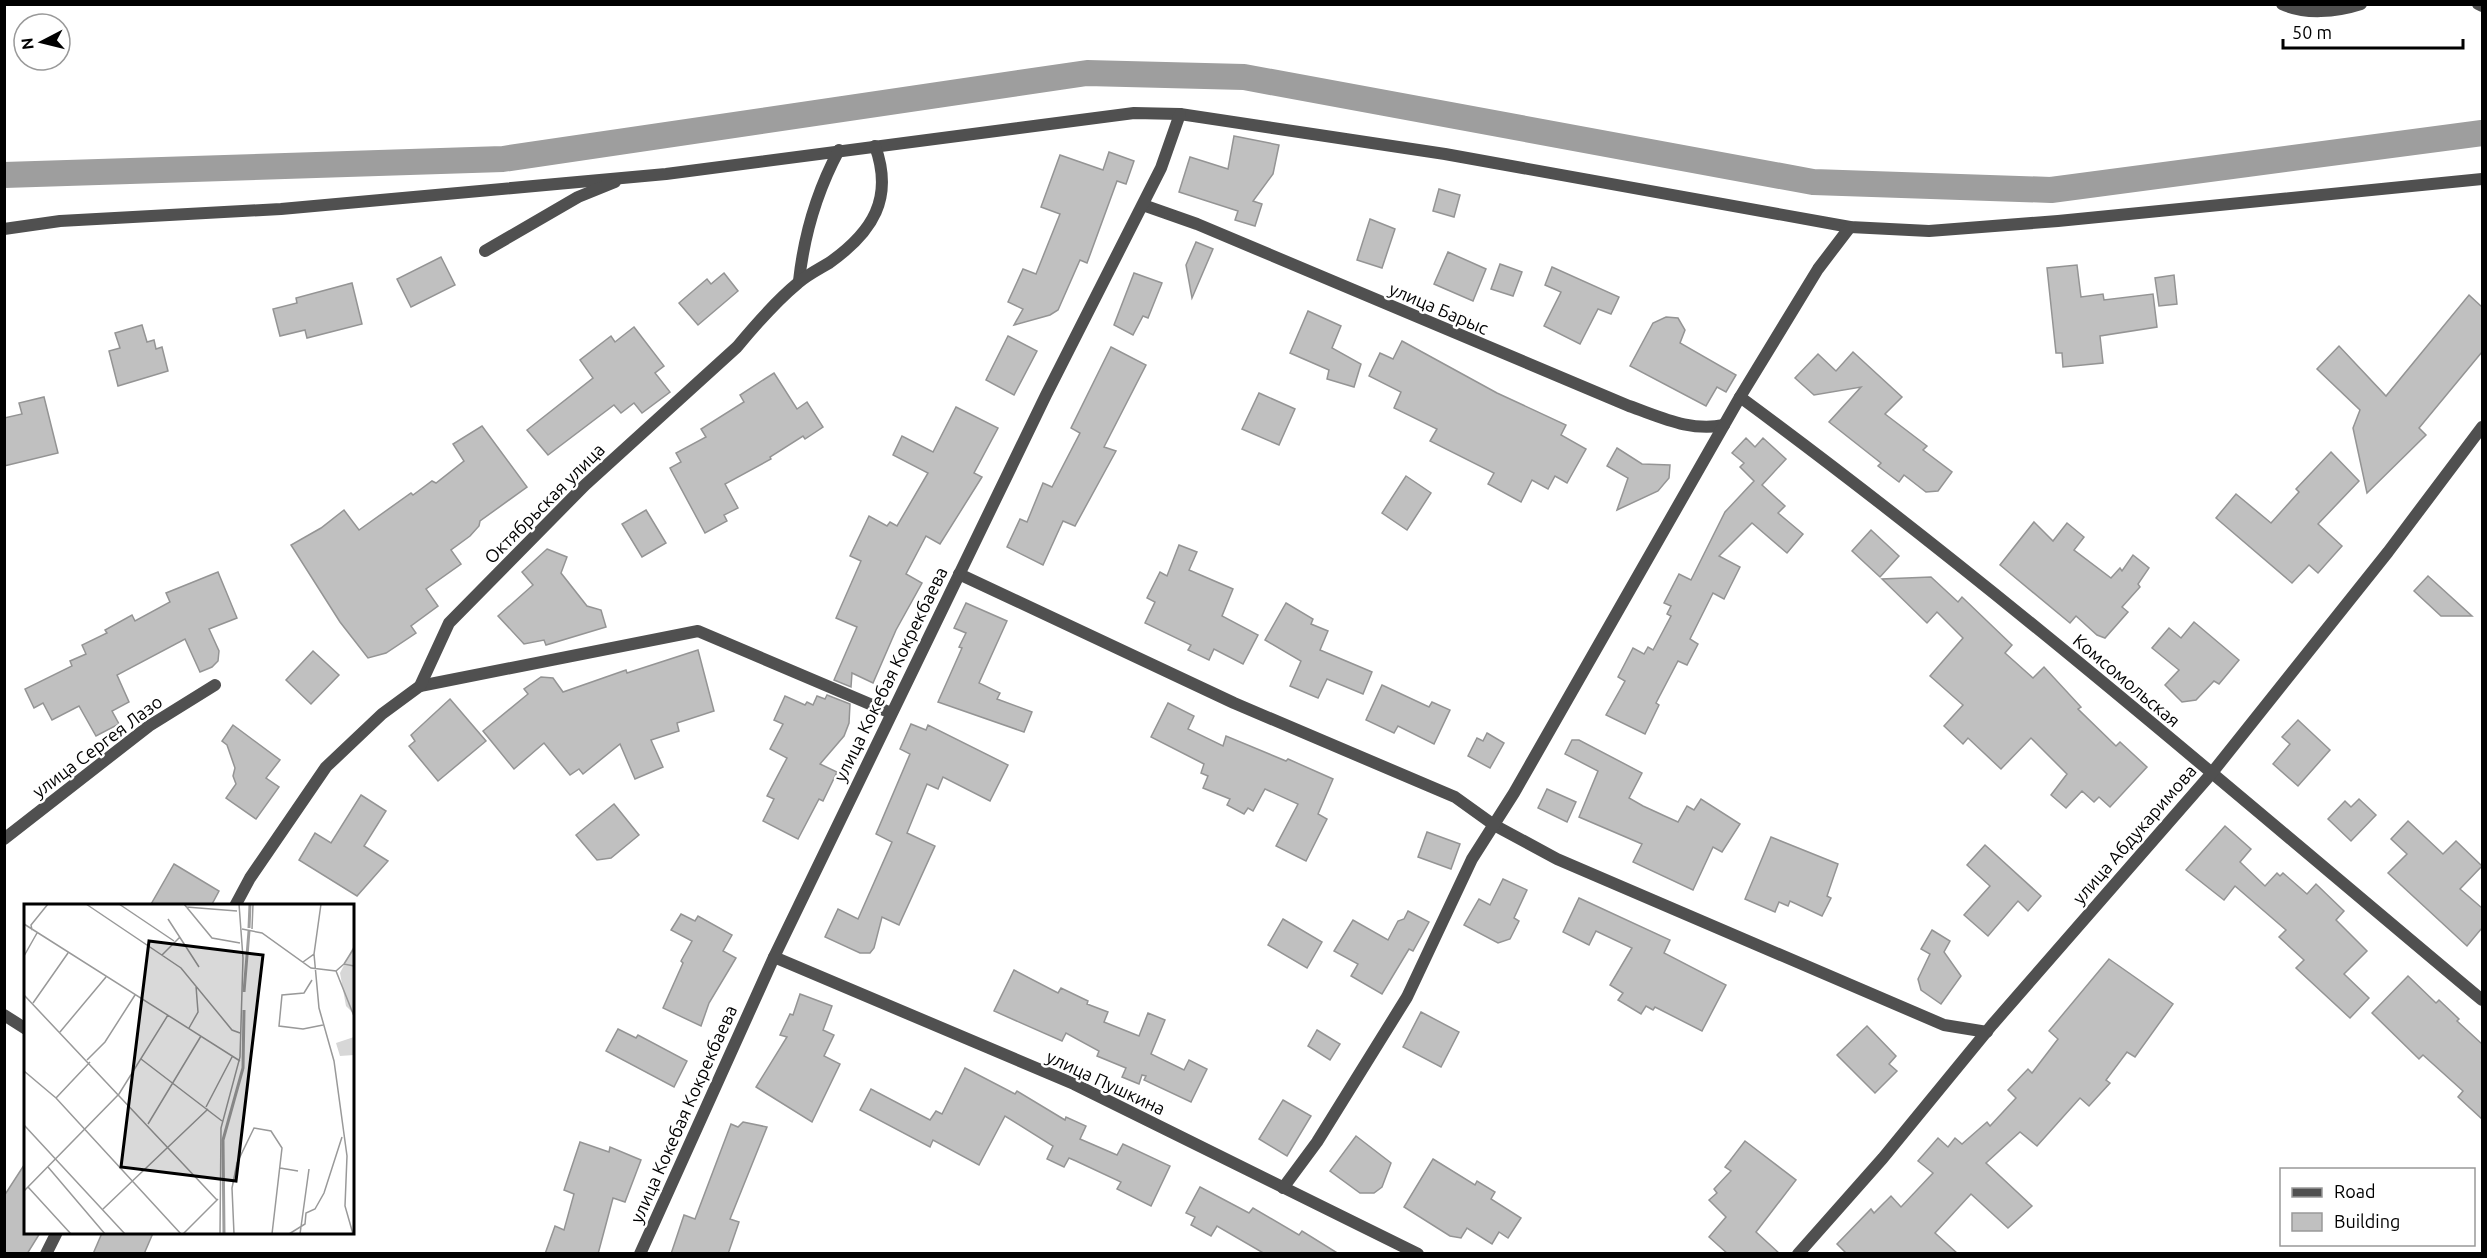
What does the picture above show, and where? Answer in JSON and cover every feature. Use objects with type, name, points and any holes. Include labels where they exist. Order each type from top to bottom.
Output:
[{"type":"street","points":[[2282,4],[2291,9],[2320,12],[2361,4]]},
{"type":"street","points":[[2478,4],[2482,6]]},
{"type":"street","points":[[4,229],[60,221],[281,208],[627,177],[1134,113],[1180,114],[1445,154],[1850,226],[1929,231],[2058,221],[2482,179]]},
{"type":"street","name":"улица Кокебая Кокрекбаева","points":[[640,1254],[774,957],[959,574],[1161,168],[1180,114]]},
{"type":"street","name":"Октябрьская улица","points":[[236,904],[250,878],[326,767],[382,714],[420,686],[449,623],[585,485],[737,347],[758,320],[799,281],[853,244],[873,219],[883,195],[883,169],[875,146]]},
{"type":"street","points":[[799,281],[802,257],[819,190],[838,150]]},
{"type":"street","points":[[485,251],[578,197],[627,177]]},
{"type":"street","name":"улица Барыс","points":[[1143,205],[1197,224],[1629,406],[1688,427],[1710,428],[1724,425]]},
{"type":"street","points":[[1283,1188],[1317,1142],[1407,997],[1472,860],[1740,398],[1818,269],[1850,226]]},
{"type":"street","name":"Комсомольская","points":[[1740,398],[1832,464],[1959,564],[2482,1000]]},
{"type":"street","name":"улица Абдукаримова","points":[[1798,1254],[1883,1158],[1987,1032],[2211,774],[2388,552],[2482,427]]},
{"type":"street","points":[[959,574],[1234,703],[1455,797],[1494,825],[1557,859],[1944,1025],[1987,1032]]},
{"type":"street","points":[[420,686],[698,630],[891,713]]},
{"type":"street","name":"улица Сергея Лазо","points":[[4,839],[149,726],[214,685]]},
{"type":"street","name":"улица Пушкина","points":[[774,957],[1074,1084],[1418,1254]]},
{"type":"street","points":[[4,1015],[24,1028]]},
{"type":"street","points":[[46,1254],[56,1234]]},
{"type":"building","points":[[1234,136],[1279,145],[1273,174],[1253,201],[1262,204],[1255,226],[1235,220],[1238,211],[1179,192],[1190,157],[1228,169]]},
{"type":"building","points":[[1109,152],[1134,161],[1126,184],[1117,181],[1087,263],[1080,260],[1058,310],[1050,315],[1014,325],[1023,309],[1008,302],[1023,269],[1036,274],[1060,214],[1041,207],[1060,155],[1103,170]]},
{"type":"building","points":[[1439,189],[1460,195],[1454,217],[1433,211]]},
{"type":"building","points":[[1370,219],[1395,229],[1382,268],[1357,260]]},
{"type":"building","points":[[1196,242],[1213,249],[1192,298],[1186,265]]},
{"type":"building","points":[[1448,252],[1486,269],[1473,301],[1434,284]]},
{"type":"building","points":[[441,257],[455,285],[411,307],[397,279]]},
{"type":"building","points":[[1500,264],[1522,272],[1513,296],[1491,289]]},
{"type":"building","points":[[2077,265],[2081,297],[2103,294],[2104,300],[2153,294],[2157,327],[2100,336],[2103,363],[2063,367],[2062,353],[2056,353],[2047,268]]},
{"type":"building","points":[[1552,267],[1619,297],[1611,314],[1598,309],[1580,344],[1544,326],[1561,292],[1545,285]]},
{"type":"building","points":[[724,273],[738,291],[698,325],[679,303],[707,279],[711,284]]},
{"type":"building","points":[[1134,273],[1162,283],[1148,318],[1143,316],[1133,335],[1114,325]]},
{"type":"building","points":[[2174,275],[2177,304],[2159,306],[2155,278]]},
{"type":"building","points":[[352,283],[362,324],[307,338],[305,330],[280,336],[273,309],[297,303],[296,298]]},
{"type":"building","points":[[2469,295],[2482,307],[2482,352],[2419,428],[2426,435],[2367,493],[2353,428],[2360,410],[2317,369],[2339,346],[2386,396]]},
{"type":"building","points":[[1308,311],[1341,326],[1332,348],[1361,364],[1354,387],[1327,379],[1329,370],[1290,353]]},
{"type":"building","points":[[1666,317],[1678,318],[1685,330],[1680,343],[1736,375],[1726,392],[1717,387],[1706,406],[1630,366],[1653,323]]},
{"type":"building","points":[[142,325],[147,342],[154,340],[156,349],[162,347],[168,371],[118,386],[109,351],[120,348],[115,333]]},
{"type":"building","points":[[634,327],[664,366],[655,373],[670,392],[642,413],[634,403],[621,413],[614,405],[548,455],[527,430],[593,378],[580,360],[611,336],[615,342]]},
{"type":"building","points":[[1008,336],[1037,351],[1014,395],[986,380]]},
{"type":"building","points":[[1402,341],[1497,393],[1566,425],[1561,435],[1586,449],[1567,483],[1555,476],[1548,489],[1532,480],[1521,502],[1488,484],[1494,473],[1430,441],[1437,429],[1394,408],[1401,392],[1369,376],[1380,353],[1393,359]]},
{"type":"building","points":[[1111,347],[1146,365],[1104,447],[1116,451],[1075,526],[1063,521],[1043,565],[1007,547],[1020,519],[1027,522],[1043,483],[1052,487],[1080,433],[1071,428]]},
{"type":"building","points":[[1853,352],[1902,397],[1885,414],[1927,446],[1923,450],[1952,472],[1938,491],[1926,492],[1904,475],[1899,482],[1878,466],[1881,463],[1829,422],[1861,387],[1814,395],[1795,378],[1818,354],[1836,371]]},
{"type":"building","points":[[774,373],[797,409],[807,402],[823,427],[805,439],[803,436],[770,457],[771,459],[725,484],[738,508],[724,515],[727,521],[705,533],[670,468],[681,462],[676,453],[706,437],[701,429],[744,402],[740,395]]},
{"type":"building","points":[[1259,393],[1295,409],[1279,445],[1242,429]]},
{"type":"building","points":[[44,397],[58,453],[4,466],[4,418],[22,414],[19,403]]},
{"type":"building","points":[[956,407],[998,428],[974,473],[982,477],[940,544],[926,536],[906,574],[922,583],[896,630],[873,683],[852,673],[851,687],[834,680],[857,627],[836,618],[861,561],[850,556],[869,516],[887,526],[890,522],[897,526],[928,473],[893,455],[902,436],[933,452]]},
{"type":"building","points":[[482,426],[527,487],[480,521],[479,526],[470,536],[451,550],[461,564],[426,589],[438,606],[411,626],[416,633],[386,653],[368,658],[340,622],[291,545],[321,528],[344,510],[359,530],[411,493],[413,495],[432,481],[436,483],[464,461],[453,444]]},
{"type":"building","points":[[1746,438],[1755,447],[1763,438],[1786,459],[1762,485],[1785,506],[1778,513],[1803,534],[1787,553],[1752,523],[1719,556],[1740,567],[1724,599],[1713,593],[1690,639],[1698,644],[1687,665],[1678,661],[1656,703],[1659,705],[1645,734],[1606,715],[1625,681],[1618,677],[1633,648],[1644,654],[1648,647],[1653,650],[1671,616],[1667,614],[1671,606],[1664,603],[1679,574],[1691,580],[1725,512],[1754,481],[1740,467],[1744,463],[1732,453]]},
{"type":"building","points":[[1617,448],[1642,464],[1670,465],[1669,478],[1658,491],[1617,510],[1628,478],[1607,466]]},
{"type":"building","points":[[2331,452],[2359,481],[2318,524],[2342,546],[2318,573],[2309,565],[2292,583],[2216,518],[2236,494],[2271,523],[2299,492],[2296,489]]},
{"type":"building","points":[[1406,476],[1431,493],[1407,530],[1382,513]]},
{"type":"building","points":[[646,510],[666,543],[642,557],[622,524]]},
{"type":"building","points":[[2034,522],[2053,541],[2067,523],[2084,537],[2074,550],[2111,578],[2120,568],[2122,571],[2133,555],[2149,568],[2138,584],[2140,587],[2122,607],[2128,612],[2105,638],[2097,635],[2076,616],[2070,623],[2000,565]]},
{"type":"building","points":[[1871,530],[1899,556],[1880,577],[1852,551]]},
{"type":"building","points":[[1179,545],[1197,552],[1189,570],[1233,589],[1222,616],[1258,635],[1243,664],[1214,649],[1209,660],[1188,650],[1191,645],[1145,623],[1155,602],[1147,598],[1160,572],[1167,576]]},
{"type":"building","points":[[547,549],[567,557],[561,573],[587,606],[601,610],[606,627],[546,645],[544,640],[524,644],[498,616],[533,585],[522,572]]},
{"type":"building","points":[[218,572],[237,618],[209,629],[219,651],[218,661],[212,667],[200,672],[185,639],[117,675],[129,702],[112,711],[119,724],[96,736],[79,706],[52,720],[43,703],[34,708],[25,689],[72,666],[70,661],[86,654],[82,645],[107,633],[105,630],[132,615],[135,621],[170,602],[166,593]]},
{"type":"building","points":[[2428,576],[2472,616],[2441,616],[2414,591]]},
{"type":"building","points":[[1931,577],[1958,602],[1962,597],[2012,645],[2005,653],[2033,678],[2044,667],[2081,707],[2078,709],[2116,746],[2120,742],[2147,767],[2110,807],[2099,797],[2094,802],[2082,791],[2066,808],[2051,795],[2067,774],[2031,738],[2001,769],[1968,738],[1963,744],[1944,726],[1963,705],[1930,676],[1963,638],[1937,612],[1927,623],[1882,579]]},
{"type":"building","points":[[966,603],[1007,621],[979,683],[1000,693],[997,699],[1032,712],[1024,732],[938,702],[962,648],[959,647],[966,633],[954,628]]},
{"type":"building","points":[[1286,603],[1313,619],[1311,624],[1328,631],[1320,650],[1372,672],[1363,694],[1327,679],[1318,698],[1290,686],[1301,661],[1265,640]]},
{"type":"building","points":[[2194,622],[2239,660],[2219,684],[2214,681],[2196,700],[2182,702],[2165,685],[2179,670],[2152,648],[2169,628],[2181,638]]},
{"type":"building","points":[[698,650],[714,711],[677,723],[679,731],[651,740],[663,767],[635,779],[620,744],[583,774],[579,769],[570,775],[544,743],[514,769],[483,731],[528,694],[524,689],[541,677],[553,678],[563,692],[626,670],[627,673]]},
{"type":"building","points":[[313,651],[339,675],[311,704],[286,680]]},
{"type":"building","points":[[1382,685],[1429,707],[1432,702],[1450,710],[1434,744],[1398,726],[1394,733],[1366,720]]},
{"type":"building","points":[[827,695],[850,704],[849,723],[844,736],[820,764],[837,772],[823,801],[819,799],[798,839],[763,821],[774,799],[767,796],[787,758],[770,749],[783,724],[774,720],[785,696],[805,705],[807,702],[813,705],[817,696],[825,699]]},
{"type":"building","points":[[450,699],[486,741],[438,781],[409,746],[415,741],[411,735]]},
{"type":"building","points":[[1168,703],[1194,716],[1188,729],[1223,746],[1226,736],[1333,779],[1318,814],[1327,819],[1306,861],[1276,846],[1298,804],[1265,789],[1253,811],[1248,808],[1244,814],[1227,805],[1230,799],[1203,788],[1208,776],[1201,773],[1204,764],[1151,737]]},
{"type":"building","points":[[2298,720],[2330,750],[2298,786],[2273,764],[2290,744],[2282,737]]},
{"type":"building","points":[[911,724],[926,730],[928,725],[1008,765],[990,801],[943,777],[938,789],[927,784],[907,833],[935,846],[899,925],[882,917],[874,948],[870,953],[860,953],[825,937],[838,909],[858,919],[892,842],[876,834],[910,754],[900,749]]},
{"type":"building","points":[[233,725],[280,760],[266,778],[279,787],[256,819],[226,798],[236,784],[233,776],[235,768],[227,745],[222,741]]},
{"type":"building","points":[[1487,733],[1504,743],[1490,768],[1468,756],[1477,738],[1483,741]]},
{"type":"building","points":[[1572,740],[1579,740],[1642,773],[1629,798],[1643,806],[1678,822],[1687,806],[1694,810],[1701,799],[1740,824],[1722,852],[1713,847],[1693,890],[1633,862],[1642,844],[1579,817],[1598,771],[1565,754]]},
{"type":"building","points":[[1547,789],[1576,802],[1567,822],[1538,808]]},
{"type":"building","points":[[361,795],[386,811],[364,846],[388,861],[357,896],[299,860],[315,833],[331,843]]},
{"type":"building","points":[[2359,799],[2376,815],[2351,841],[2328,819],[2345,801],[2351,807]]},
{"type":"building","points":[[614,804],[639,835],[611,858],[597,860],[576,835]]},
{"type":"building","points":[[2408,821],[2443,854],[2456,841],[2482,866],[2460,889],[2482,908],[2482,928],[2467,946],[2388,873],[2407,854],[2391,839]]},
{"type":"building","points":[[2225,826],[2251,849],[2240,862],[2265,886],[2277,873],[2280,876],[2283,873],[2307,894],[2316,884],[2344,911],[2336,920],[2367,951],[2344,974],[2369,998],[2350,1018],[2296,968],[2304,960],[2279,937],[2286,930],[2235,886],[2224,900],[2186,870]]},
{"type":"building","points":[[1427,832],[1460,844],[1451,869],[1418,857]]},
{"type":"building","points":[[1771,837],[1838,864],[1827,896],[1831,898],[1822,916],[1790,901],[1788,906],[1779,902],[1775,912],[1745,899]]},
{"type":"building","points":[[1985,845],[2041,896],[2028,911],[2018,901],[1988,936],[1964,915],[1990,886],[1967,865]]},
{"type":"building","points":[[174,864],[219,891],[212,904],[151,904]]},
{"type":"building","points":[[1503,879],[1527,890],[1514,918],[1519,921],[1510,939],[1498,943],[1464,925],[1479,899],[1490,905]]},
{"type":"building","points":[[1579,898],[1670,940],[1664,953],[1726,985],[1702,1031],[1655,1007],[1653,1010],[1646,1006],[1641,1014],[1618,1000],[1623,993],[1610,985],[1632,948],[1596,931],[1589,945],[1563,932]]},
{"type":"building","points":[[1408,911],[1429,922],[1413,951],[1409,949],[1382,994],[1351,976],[1358,964],[1334,951],[1353,920],[1388,940],[1398,921],[1404,919]]},
{"type":"building","points":[[681,914],[695,921],[698,916],[732,935],[723,951],[736,958],[709,1003],[701,1026],[663,1008],[683,963],[681,961],[692,941],[671,930]]},
{"type":"building","points":[[1283,919],[1322,942],[1307,968],[1268,945]]},
{"type":"building","points":[[1932,930],[1950,941],[1944,952],[1961,976],[1941,1004],[1921,990],[1918,979],[1930,954],[1921,949]]},
{"type":"building","points":[[2109,959],[2173,1004],[2135,1057],[2127,1052],[2106,1080],[2110,1083],[2089,1106],[2080,1098],[2037,1146],[2020,1132],[1986,1163],[2032,1206],[2008,1228],[1971,1194],[1935,1233],[1958,1254],[1847,1254],[1837,1244],[1871,1209],[1874,1213],[1891,1196],[1901,1207],[1933,1173],[1918,1161],[1938,1138],[1948,1147],[1955,1138],[1962,1144],[1987,1122],[1990,1126],[2016,1098],[2008,1090],[2028,1069],[2032,1073],[2058,1039],[2049,1031]]},
{"type":"building","points":[[1014,970],[1058,993],[1061,988],[1088,1001],[1087,1004],[1108,1012],[1104,1022],[1139,1036],[1148,1013],[1165,1020],[1151,1054],[1184,1070],[1189,1060],[1207,1069],[1191,1102],[1144,1080],[1146,1076],[1142,1075],[1139,1084],[1122,1077],[1126,1068],[1097,1056],[1099,1051],[1066,1033],[1062,1041],[994,1011]]},
{"type":"building","points":[[2408,976],[2436,1003],[2439,1000],[2459,1019],[2457,1021],[2482,1044],[2482,1119],[2458,1097],[2463,1091],[2423,1055],[2419,1059],[2372,1013]]},
{"type":"building","points":[[800,994],[832,1006],[823,1030],[834,1035],[824,1056],[840,1064],[812,1122],[756,1087],[787,1037],[780,1035],[790,1014],[793,1015]]},
{"type":"building","points":[[1421,1012],[1459,1032],[1441,1067],[1403,1047]]},
{"type":"building","points":[[1867,1026],[1896,1056],[1889,1064],[1897,1071],[1875,1093],[1837,1055]]},
{"type":"building","points":[[618,1029],[636,1038],[638,1035],[687,1061],[674,1087],[606,1051]]},
{"type":"building","points":[[1317,1030],[1340,1044],[1330,1060],[1308,1046]]},
{"type":"building","points":[[965,1068],[1015,1094],[1017,1091],[1065,1120],[1066,1117],[1086,1126],[1080,1139],[1117,1155],[1123,1144],[1170,1166],[1151,1206],[1117,1189],[1121,1182],[1076,1161],[1069,1158],[1064,1167],[1047,1159],[1053,1146],[1005,1116],[979,1165],[933,1140],[930,1147],[860,1110],[871,1089],[930,1120],[936,1111],[942,1114]]},
{"type":"building","points":[[1283,1100],[1311,1116],[1287,1156],[1259,1139]]},
{"type":"building","points":[[743,1122],[767,1127],[730,1219],[739,1222],[728,1254],[671,1254],[684,1215],[695,1219],[731,1124],[738,1127]]},
{"type":"building","points":[[1356,1136],[1391,1163],[1382,1187],[1374,1193],[1360,1193],[1330,1171]]},
{"type":"building","points":[[1745,1141],[1796,1180],[1756,1232],[1780,1254],[1728,1254],[1709,1237],[1726,1217],[1709,1200],[1717,1193],[1714,1189],[1731,1171],[1725,1167]]},
{"type":"building","points":[[580,1142],[609,1152],[610,1147],[641,1160],[625,1202],[613,1198],[598,1254],[545,1254],[555,1226],[564,1230],[574,1194],[564,1190]]},
{"type":"building","points":[[1433,1159],[1475,1185],[1477,1181],[1495,1192],[1491,1199],[1521,1218],[1508,1238],[1499,1232],[1492,1244],[1467,1228],[1461,1238],[1450,1236],[1404,1207]]},
{"type":"building","points":[[24,1165],[24,1234],[39,1234],[27,1254],[4,1254],[4,1196]]},
{"type":"building","points":[[1200,1187],[1249,1213],[1253,1208],[1299,1235],[1302,1231],[1339,1254],[1265,1254],[1217,1226],[1211,1236],[1191,1225],[1195,1217],[1186,1213]]},
{"type":"building","points":[[102,1234],[153,1234],[144,1254],[93,1254]]},
{"type":"waterway","points":[[4,175],[503,159],[1087,73],[1244,77],[1813,182],[2051,190],[2482,133]]}]
